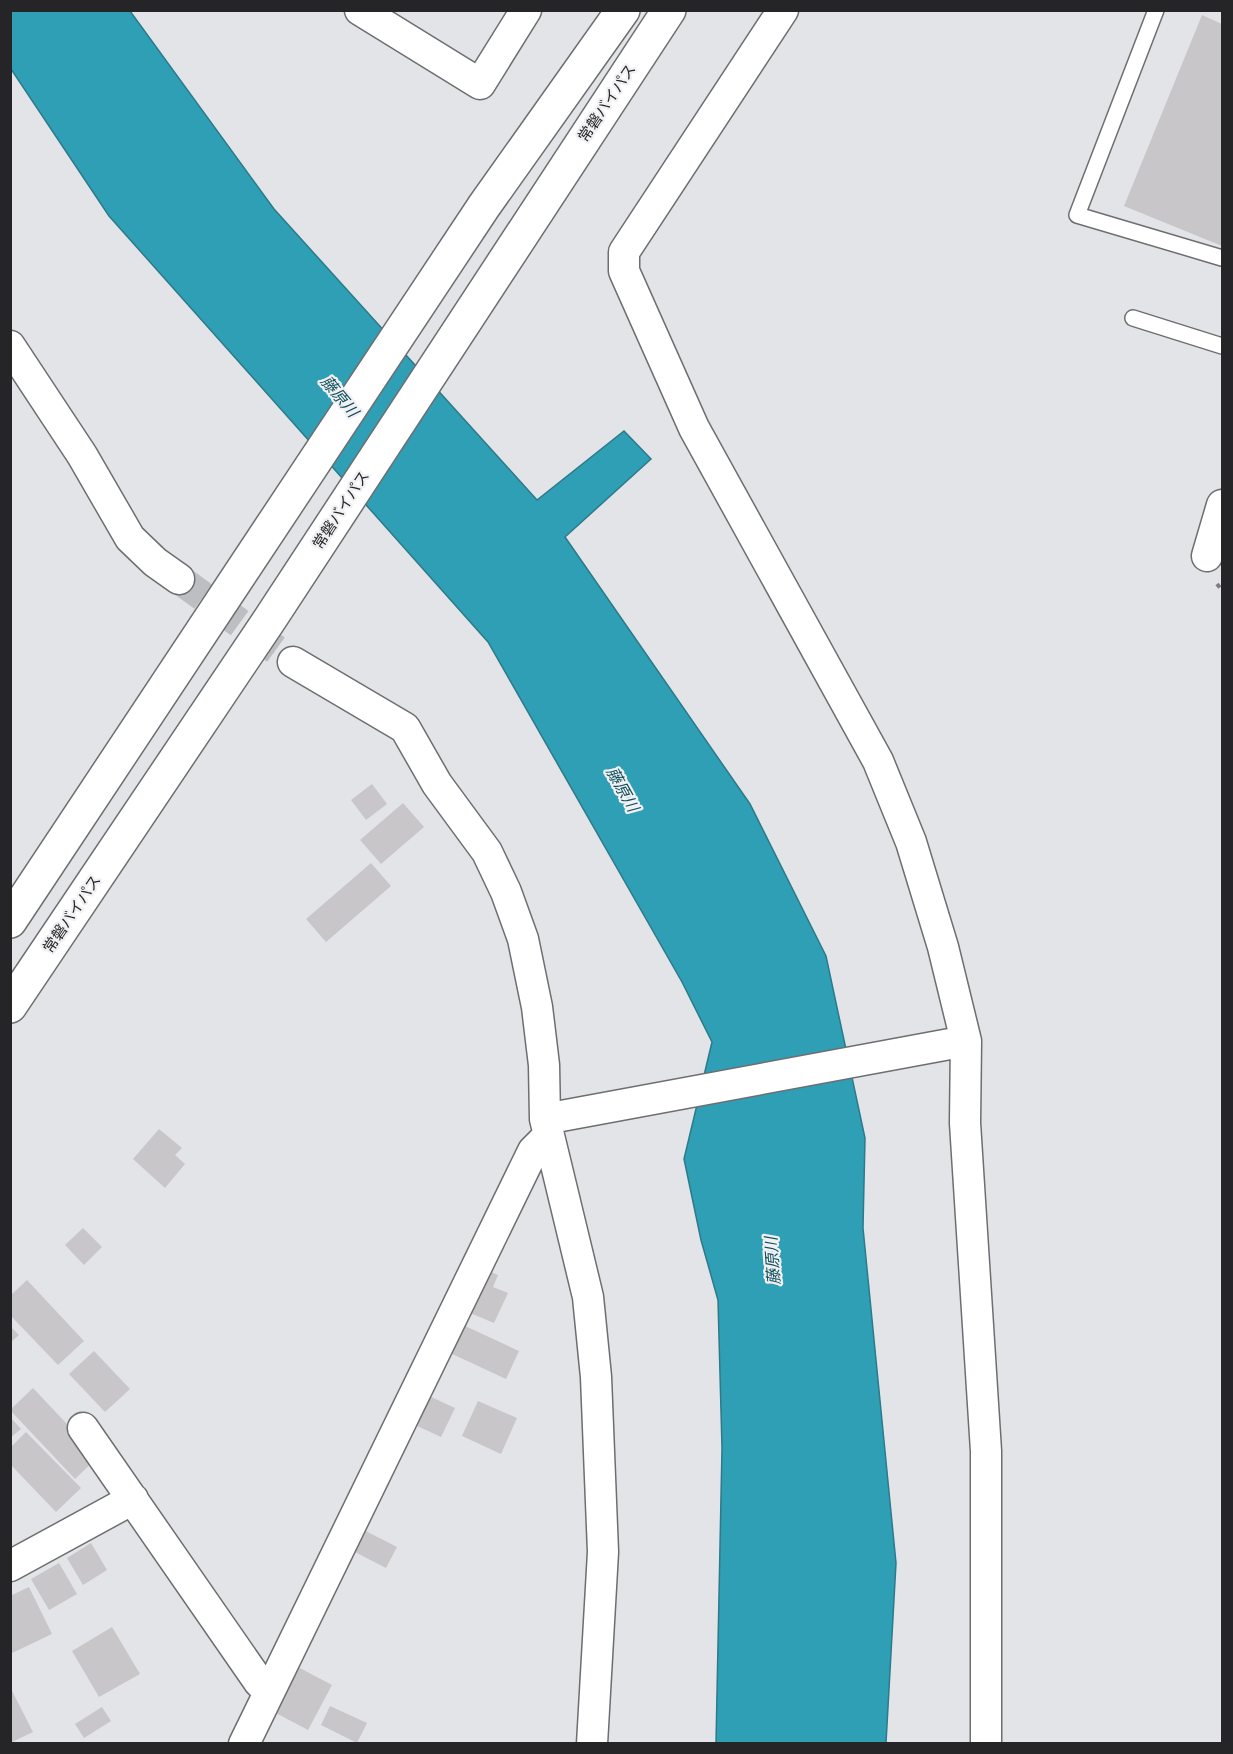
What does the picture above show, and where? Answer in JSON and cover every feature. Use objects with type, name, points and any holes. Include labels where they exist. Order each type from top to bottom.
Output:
[{"type":"highway","points":[[10,921],[238,581],[484,206],[623,10]]},
{"type":"highway","name":"常磐バイパス","points":[[10,1006],[270,619],[669,10]]},
{"type":"street","points":[[360,10],[480,84],[526,10]]},
{"type":"street","points":[[783,10],[624,252],[624,271],[694,428],[878,761],[911,842],[943,947],[966,1041],[965,1123],[986,1451],[986,1743]]},
{"type":"street","points":[[10,346],[81,454],[130,538],[155,562],[179,579]]},
{"type":"street","points":[[1207,556],[1222,505]]},
{"type":"street","points":[[293,662],[405,728],[437,784],[487,852],[506,892],[523,939],[544,1065],[547,1127],[588,1297],[596,1377],[603,1552],[592,1743]]},
{"type":"street","points":[[244,1743],[528,1161],[547,1127],[966,1041]]},
{"type":"street","points":[[83,1428],[269,1692]]},
{"type":"street","points":[[10,1566],[133,1499]]},
{"type":"lane","points":[[1156,10],[1077,215],[1222,258]]},
{"type":"lane","points":[[1133,318],[1222,346]]},
{"type":"water","name":"藤原川","points":[[10,11],[130,11],[274,209],[537,500],[624,431],[651,459],[565,537],[750,804],[826,956],[865,1138],[863,1228],[896,1563],[886,1743],[716,1743],[722,1448],[718,1300],[701,1240],[684,1159],[712,1042],[682,982],[488,642],[109,216],[11,69]]},
{"type":"building","points":[[1202,15],[1222,24],[1222,246],[1124,206]]},
{"type":"building","points":[[372,784],[387,804],[366,820],[351,800]]},
{"type":"building","points":[[403,803],[424,827],[381,864],[360,840]]},
{"type":"building","points":[[371,863],[391,886],[326,942],[306,919]]},
{"type":"building","points":[[159,1129],[182,1148],[175,1155],[185,1164],[165,1188],[133,1159]]},
{"type":"building","points":[[83,1228],[102,1247],[84,1265],[65,1245]]},
{"type":"building","points":[[482,1268],[498,1275],[493,1287],[508,1293],[494,1323],[463,1310]]},
{"type":"building","points":[[27,1280],[84,1341],[58,1365],[10,1315],[10,1296]]},
{"type":"building","points":[[463,1325],[519,1351],[506,1379],[450,1353]]},
{"type":"building","points":[[10,1326],[19,1335],[10,1343]]},
{"type":"building","points":[[94,1351],[130,1389],[105,1412],[69,1374]]},
{"type":"building","points":[[33,1388],[98,1457],[75,1479],[10,1410]]},
{"type":"building","points":[[427,1395],[455,1408],[441,1437],[413,1424]]},
{"type":"building","points":[[478,1401],[517,1418],[501,1454],[462,1436]]},
{"type":"building","points":[[10,1417],[21,1429],[10,1438]]},
{"type":"building","points":[[26,1432],[81,1488],[56,1512],[10,1464],[10,1448]]},
{"type":"building","points":[[360,1528],[397,1547],[386,1568],[349,1549]]},
{"type":"building","points":[[91,1543],[107,1570],[83,1585],[67,1558]]},
{"type":"building","points":[[59,1563],[77,1594],[49,1610],[31,1579]]},
{"type":"building","points":[[29,1587],[52,1634],[10,1654],[10,1596]]},
{"type":"building","points":[[112,1627],[140,1674],[99,1697],[72,1651]]},
{"type":"building","points":[[296,1666],[332,1685],[308,1730],[272,1711]]},
{"type":"building","points":[[10,1687],[33,1732],[12,1742],[10,1738]]},
{"type":"building","points":[[330,1706],[367,1723],[357,1743],[321,1725]]},
{"type":"building","points":[[102,1707],[111,1721],[84,1738],[75,1724]]},
{"type":"tunnel","points":[[179,579],[293,662]]}]
